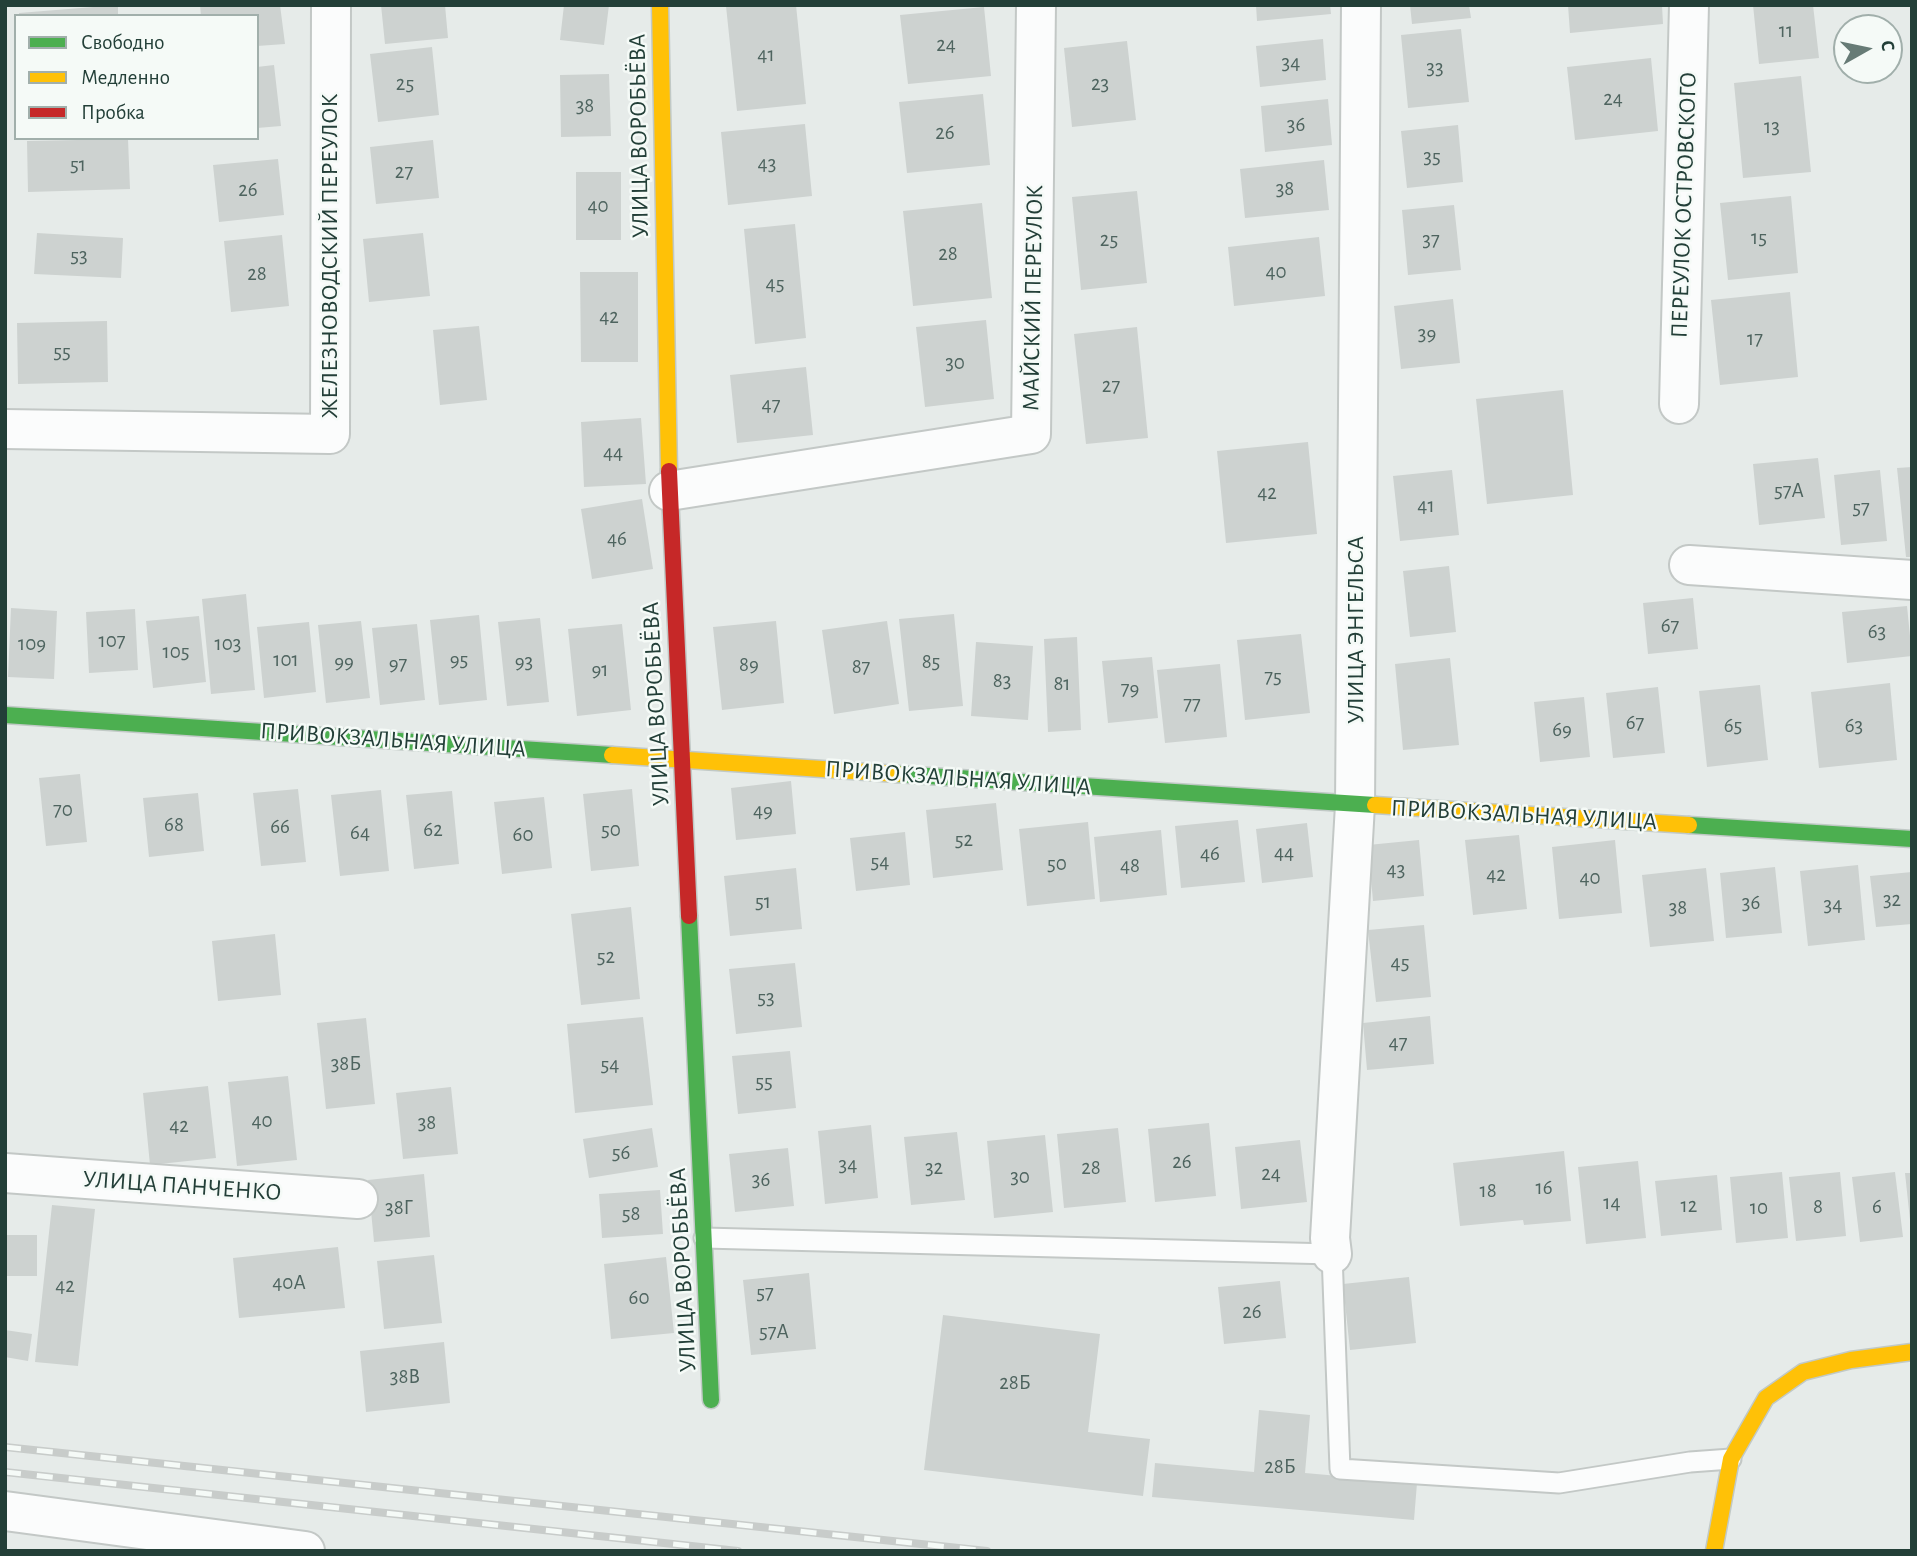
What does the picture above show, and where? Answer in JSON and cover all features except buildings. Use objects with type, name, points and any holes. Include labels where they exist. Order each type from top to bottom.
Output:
[{"type":"street","name":"ЖЕЛЕЗНОВОДСКИЙ ПЕРЕУЛОК","points":[[5,429],[330,434],[331,5]]},
{"type":"street","name":"УЛИЦА ВОРОБЬЁВА","points":[[660,5],[669,491],[711,1399]]},
{"type":"street","name":"МАЙСКИЙ ПЕРЕУЛОК","points":[[669,491],[1031,434],[1036,5]]},
{"type":"street","name":"УЛИЦА ЭНГЕЛЬСА","points":[[1332,1254],[1330,1238],[1355,805],[1361,5]]},
{"type":"street","name":"ПЕРЕУЛОК ОСТРОВСКОГО","points":[[1679,404],[1689,5]]},
{"type":"street","points":[[1689,565],[1912,580]]},
{"type":"street","name":"ПРИВОКЗАЛЬНАЯ УЛИЦА","points":[[5,715],[1355,805],[1912,839]]},
{"type":"street","name":"УЛИЦА ПАНЧЕНКО","points":[[5,1173],[358,1199]]},
{"type":"street","points":[[1714,1551],[1731,1459],[1766,1398],[1803,1372],[1851,1360],[1912,1352]]},
{"type":"street","points":[[5,1511],[305,1551]]},
{"type":"lane","points":[[704,1238],[1332,1254],[1340,1469],[1559,1483],[1690,1462],[1731,1459]]},
{"type":"railway","points":[[5,1447],[987,1551]]},
{"type":"railway","points":[[5,1472],[738,1551]]},
{"type":"traffic: fast","points":[[5,715],[612,755]]},
{"type":"traffic: fast","points":[[897,774],[1375,805]]},
{"type":"traffic: fast","points":[[1689,825],[1912,839]]},
{"type":"traffic: fast","points":[[689,916],[711,1400]]},
{"type":"traffic: slow","points":[[660,5],[669,471]]},
{"type":"traffic: slow","points":[[612,755],[897,774]]},
{"type":"traffic: slow","points":[[1375,805],[1689,825]]},
{"type":"traffic: slow","points":[[1714,1551],[1731,1459],[1766,1398],[1803,1372],[1851,1360],[1912,1352]]},
{"type":"traffic: jam","points":[[669,471],[689,916]]}]
